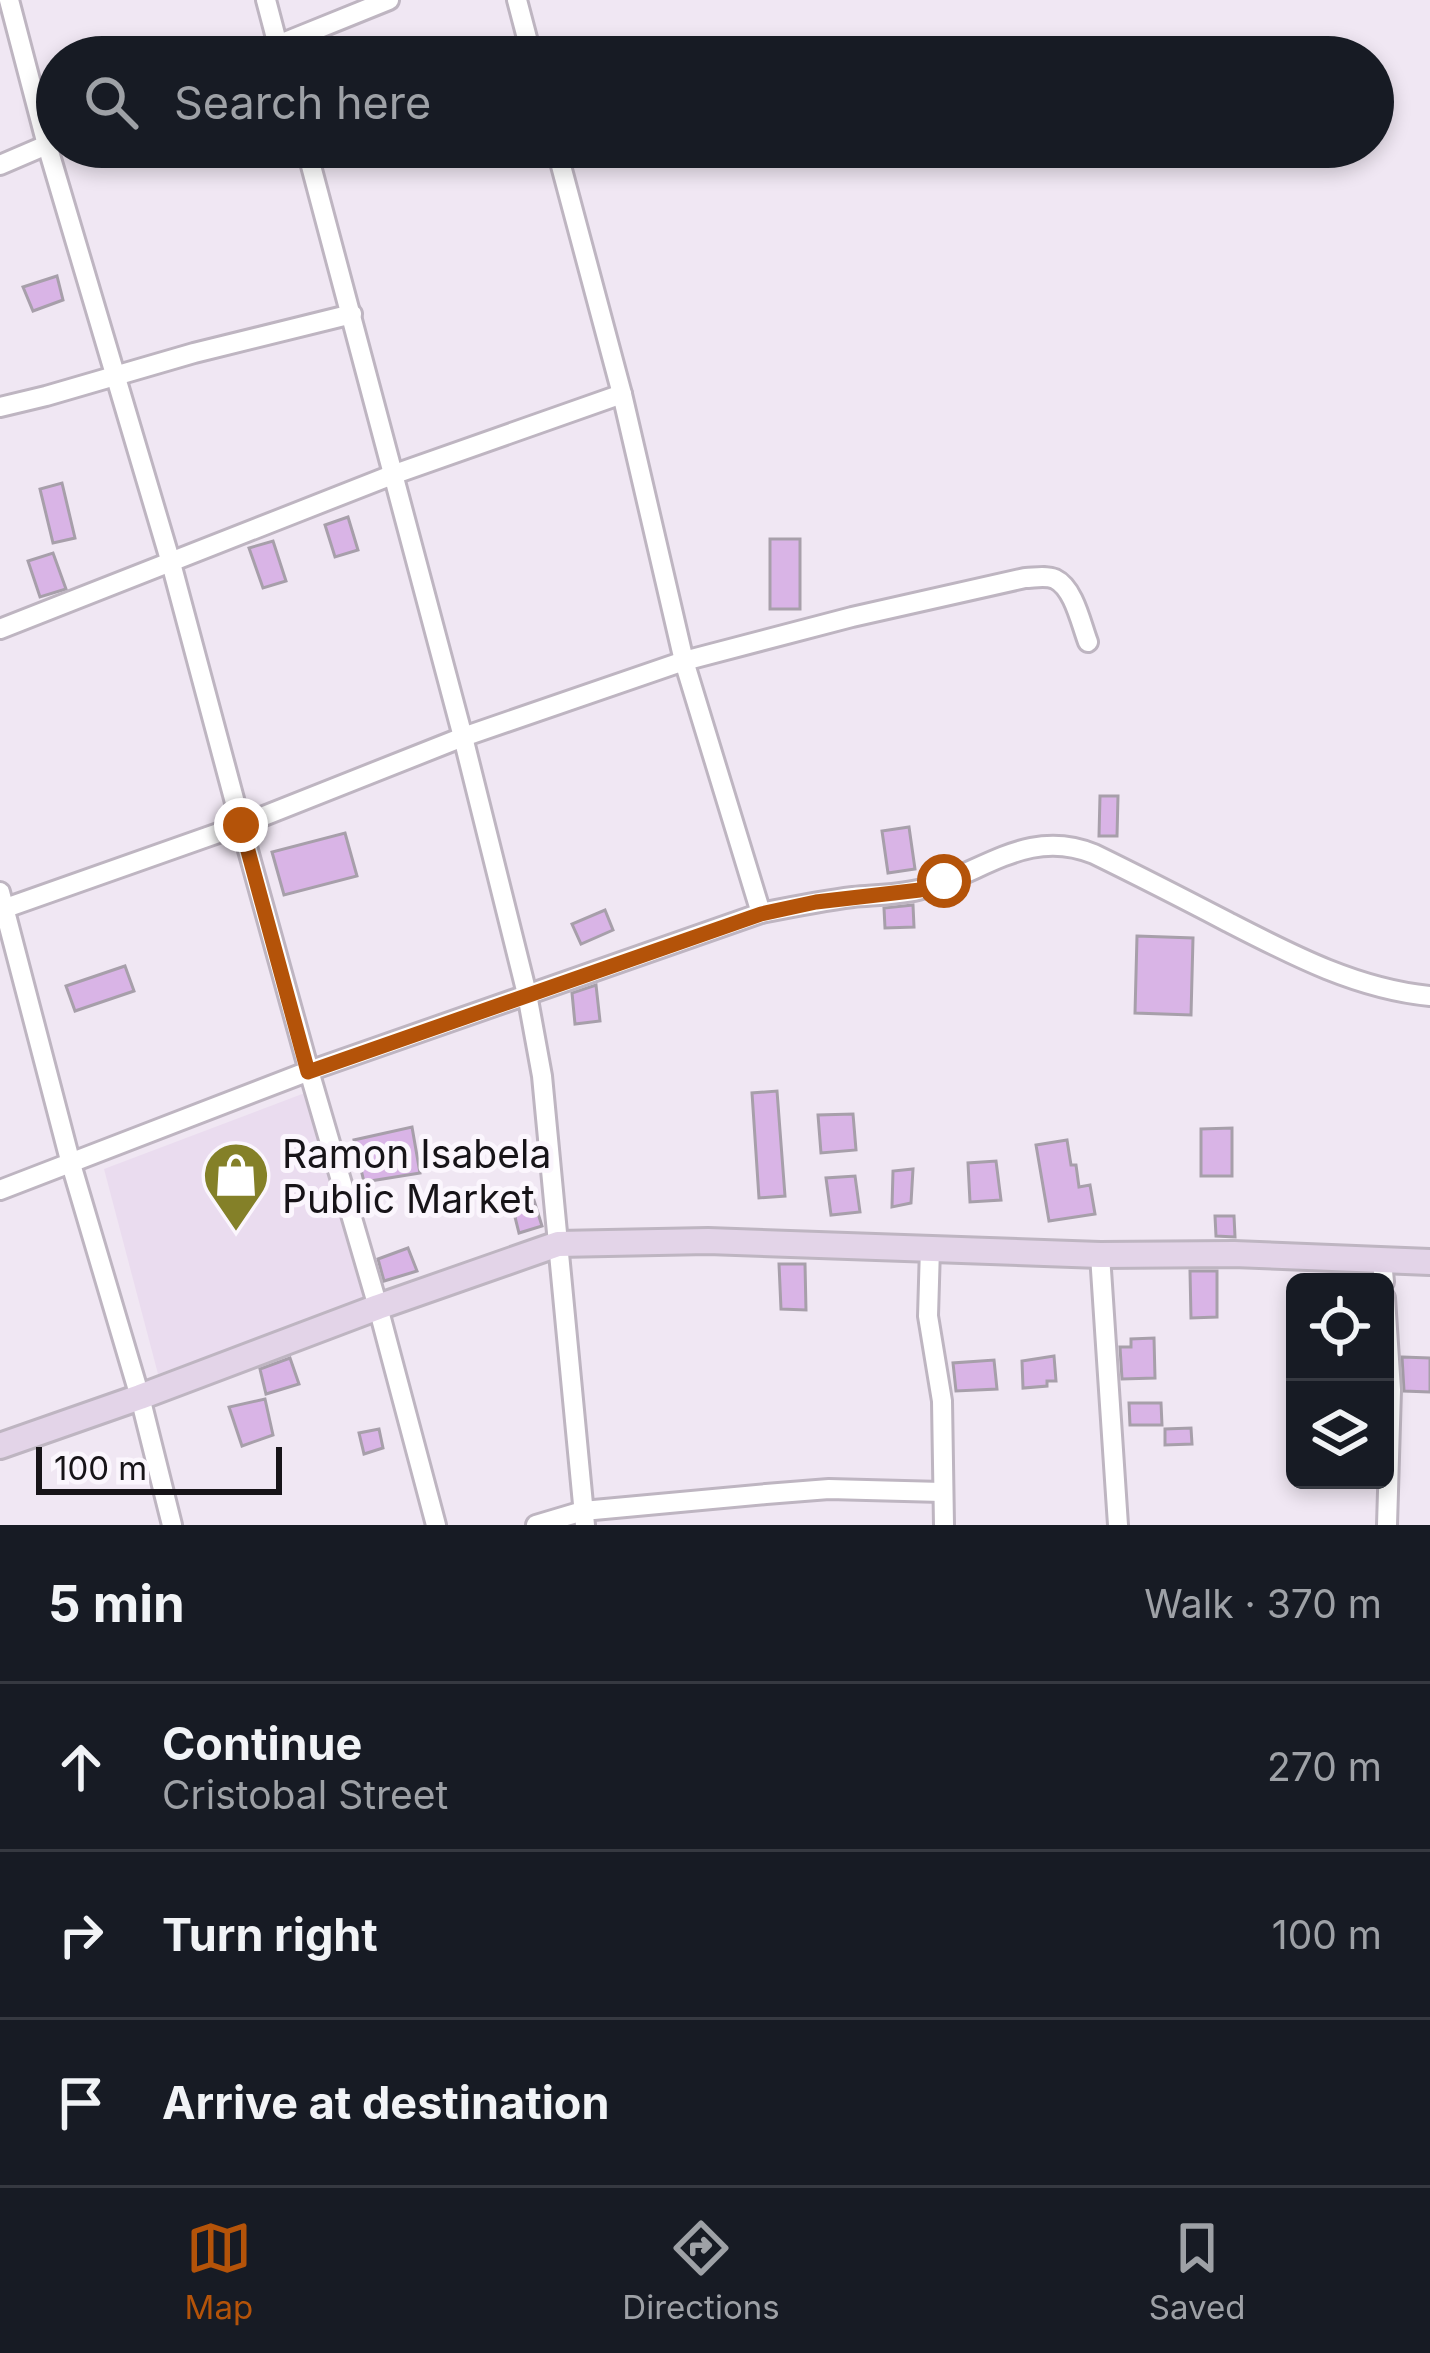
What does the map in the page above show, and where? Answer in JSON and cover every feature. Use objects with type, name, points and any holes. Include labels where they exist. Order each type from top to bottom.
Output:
[{"type":"main road","points":[[0,1446],[558,1244],[708,1241],[1100,1255],[1234,1254],[1383,1271],[1430,1262]]},
{"type":"street","points":[[9,0],[36,89]]},
{"type":"street","points":[[266,0],[275,36]]},
{"type":"street","points":[[311,36],[388,0]]},
{"type":"street","points":[[517,0],[526,36]]},
{"type":"street","points":[[0,166],[36,149]]},
{"type":"street","points":[[59,168],[436,1525]]},
{"type":"street","points":[[312,168],[527,994],[542,1076],[584,1518]]},
{"type":"street","points":[[562,168],[622,394],[684,661],[761,914]]},
{"type":"street","points":[[0,406],[352,314]]},
{"type":"street","points":[[0,629],[392,475],[622,394]]},
{"type":"street","points":[[172,1525],[1,904],[241,825],[463,737],[684,661],[852,617],[1045,577],[1064,587],[1088,642]]},
{"type":"street","points":[[0,1190],[308,1072],[761,914],[816,902],[920,890],[1028,848],[1054,844],[1074,845],[1294,956],[1348,978],[1430,996]]},
{"type":"street","points":[[929,1248],[928,1316],[942,1401],[944,1525]]},
{"type":"street","points":[[1100,1255],[1118,1525]]},
{"type":"street","points":[[1387,1525],[1390,1381]]},
{"type":"street","points":[[536,1525],[829,1489],[942,1492]]},
{"type":"shaded area","name":"Ramon Isabela Public Market","points":[[310,1091],[371,1298],[158,1374],[104,1169]]},
{"type":"building","points":[[57,276],[63,300],[33,311],[23,287]]},
{"type":"building","points":[[62,483],[75,538],[53,543],[40,489]]},
{"type":"building","points":[[348,517],[358,550],[335,557],[325,525]]},
{"type":"building","points":[[770,539],[800,539],[800,609],[770,609]]},
{"type":"building","points":[[273,541],[286,581],[263,588],[249,548]]},
{"type":"building","points":[[53,553],[66,589],[40,597],[28,561]]},
{"type":"building","points":[[1100,796],[1118,796],[1117,836],[1099,836]]},
{"type":"building","points":[[909,827],[915,869],[888,873],[882,831]]},
{"type":"building","points":[[345,833],[357,876],[284,895],[272,852]]},
{"type":"building","points":[[913,905],[914,927],[885,928],[884,908]]},
{"type":"building","points":[[605,910],[613,930],[581,944],[572,924]]},
{"type":"building","points":[[1137,936],[1193,938],[1191,1015],[1135,1013]]},
{"type":"building","points":[[125,966],[134,991],[75,1011],[66,986]]},
{"type":"building","points":[[596,985],[600,1021],[575,1024],[572,993]]},
{"type":"building","points":[[777,1091],[785,1196],[759,1198],[752,1093]]},
{"type":"building","points":[[853,1114],[856,1150],[821,1153],[818,1115]]},
{"type":"building","points":[[412,1127],[420,1173],[364,1182],[354,1140]]},
{"type":"building","points":[[1232,1128],[1232,1176],[1201,1176],[1201,1129]]},
{"type":"building","points":[[1067,1140],[1079,1187],[1090,1185],[1095,1214],[1049,1221],[1036,1145]]},
{"type":"building","points":[[996,1161],[1001,1200],[970,1202],[968,1163]]},
{"type":"building","points":[[913,1169],[911,1203],[892,1207],[893,1171]]},
{"type":"building","points":[[855,1176],[860,1212],[831,1215],[826,1178]]},
{"type":"building","points":[[532,1194],[542,1226],[519,1233],[511,1201]]},
{"type":"building","points":[[1215,1216],[1234,1216],[1235,1237],[1216,1236]]},
{"type":"building","points":[[408,1248],[417,1271],[384,1281],[378,1259]]},
{"type":"building","points":[[779,1264],[805,1264],[806,1310],[781,1309]]},
{"type":"building","points":[[1190,1271],[1217,1271],[1217,1317],[1191,1318]]},
{"type":"building","points":[[1154,1338],[1155,1378],[1122,1379],[1120,1347],[1131,1347],[1131,1339]]},
{"type":"building","points":[[1054,1356],[1056,1381],[1023,1388],[1022,1361]]},
{"type":"building","points":[[1402,1357],[1430,1358],[1430,1392],[1404,1391]]},
{"type":"building","points":[[290,1358],[299,1384],[266,1394],[260,1369]]},
{"type":"building","points":[[994,1360],[997,1389],[956,1391],[953,1363]]},
{"type":"building","points":[[265,1399],[273,1435],[242,1446],[229,1407]]},
{"type":"building","points":[[1129,1403],[1161,1403],[1162,1425],[1130,1425]]},
{"type":"building","points":[[1191,1428],[1192,1444],[1165,1445],[1165,1429]]},
{"type":"building","points":[[379,1429],[383,1448],[364,1454],[359,1433]]},
{"type":"place","name":"Ramon Isabela Public Market","points":[[236,1234]]},
{"type":"route","points":[[241,825],[308,1072],[761,914],[816,902],[920,890],[944,881]]}]
